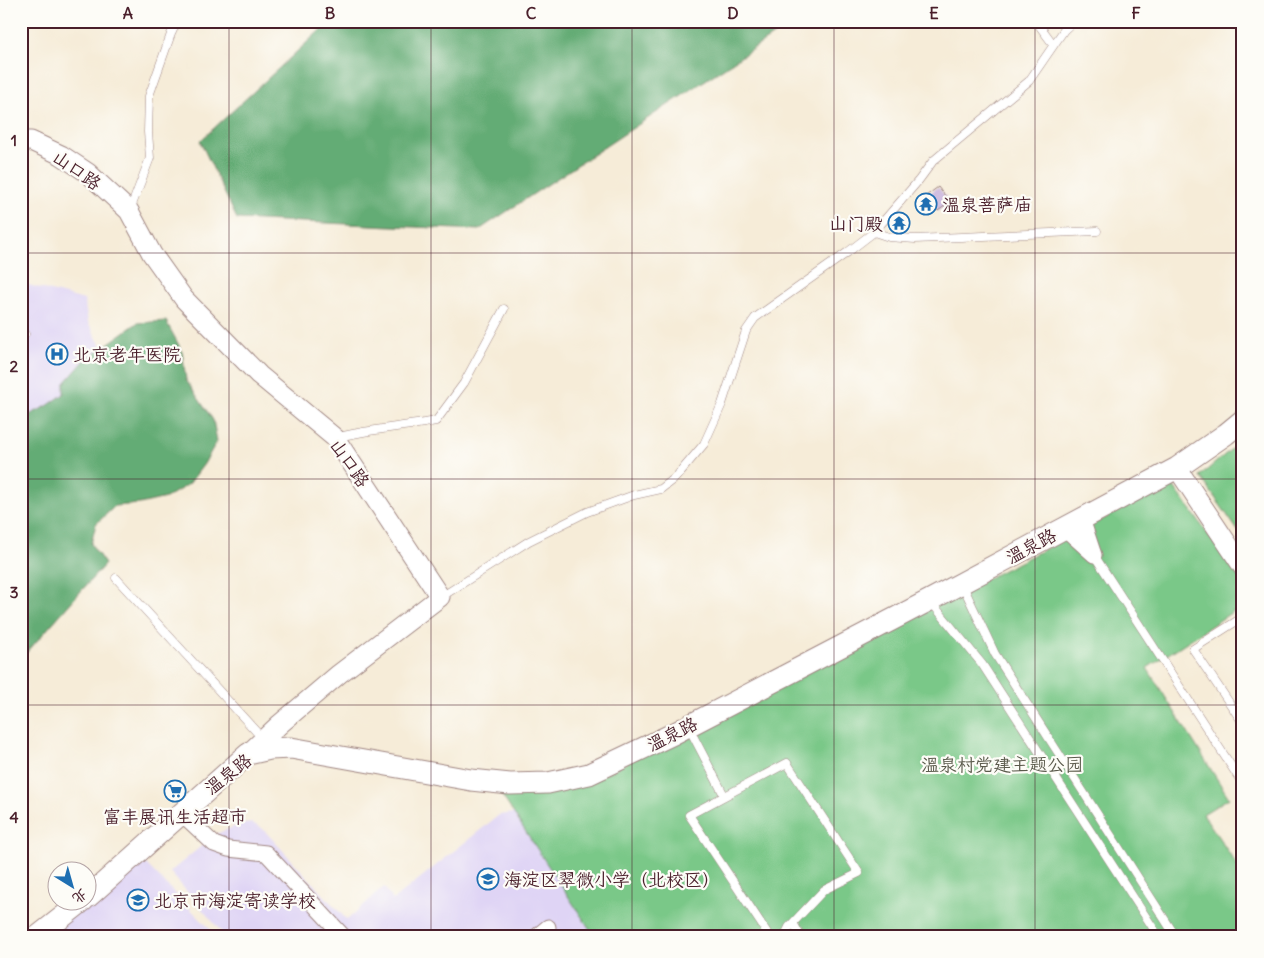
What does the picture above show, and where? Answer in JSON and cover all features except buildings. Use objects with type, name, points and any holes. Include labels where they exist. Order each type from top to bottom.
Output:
[{"type":"main road","name":"温泉路","points":[[98,888],[248,754],[270,749],[292,748],[471,780],[510,784],[548,783],[589,774],[688,727],[1177,468],[1243,420]]},
{"type":"main road","points":[[37,937],[71,910]]},
{"type":"street","name":"山口路","points":[[21,141],[31,141],[68,160],[88,173],[129,211],[152,254],[184,299],[259,375],[335,438],[440,597]]},
{"type":"street","points":[[1177,468],[1243,567]]},
{"type":"street","points":[[1073,524],[1094,555]]},
{"type":"street","points":[[248,754],[339,674],[440,597]]},
{"type":"street","points":[[181,813],[214,844],[228,849],[266,853],[344,937]]},
{"type":"street","points":[[536,937],[548,927]]},
{"type":"lane","points":[[129,211],[150,158],[148,132],[149,96],[171,34],[178,21]]},
{"type":"lane","points":[[1036,21],[1053,44]]},
{"type":"lane","points":[[440,597],[529,541],[587,512],[634,495],[661,489],[676,477],[704,444],[722,404],[746,331],[755,318],[874,232],[933,161],[1029,81],[1053,44],[1074,21]]},
{"type":"lane","points":[[874,232],[888,237],[915,239],[1097,230]]},
{"type":"lane","points":[[335,438],[360,431],[436,421],[464,383],[504,309]]},
{"type":"lane","points":[[1094,555],[1238,778],[1243,775]]},
{"type":"lane","points":[[116,578],[263,739]]},
{"type":"lane","points":[[962,583],[995,654],[1176,937]]},
{"type":"lane","points":[[930,600],[982,664],[1159,937]]},
{"type":"lane","points":[[1243,617],[1193,649],[1243,723]]},
{"type":"lane","points":[[688,727],[724,796]]},
{"type":"lane","points":[[770,937],[690,815],[787,763],[858,873],[824,890],[793,923],[784,937]]},
{"type":"lane","points":[[1059,781],[1072,773]]},
{"type":"lane","points":[[1107,857],[1120,849]]},
{"type":"lane","points":[[793,923],[800,937]]},
{"type":"shaded area","name":"北京老年医院","points":[[21,283],[84,300],[88,322],[102,348],[85,360],[64,394],[47,406],[21,419]]},
{"type":"shaded area","name":"海淀区翠微小学（北校区）","points":[[515,813],[595,937],[226,937],[170,872],[216,834],[238,825],[252,823],[262,828],[347,920],[384,887],[393,900],[499,815]]},
{"type":"shaded area","name":"北京市海淀寄读学校","points":[[145,863],[218,937],[44,937],[81,910],[98,910],[98,897]]},
{"type":"green space","points":[[330,21],[795,21],[479,230],[237,219],[200,141]]},
{"type":"green space","points":[[166,321],[182,351],[186,380],[213,420],[217,441],[204,464],[189,484],[166,498],[140,504],[115,506],[96,524],[91,544],[105,564],[21,659],[21,419],[47,406],[64,394],[64,384],[85,360],[137,323]]},
{"type":"green space","points":[[1243,439],[1243,538],[1200,476]]},
{"type":"green space","name":"温泉村党建主题公园","points":[[1172,484],[1243,583],[1243,605],[1147,668],[1229,798],[1203,814],[1243,874],[1243,937],[595,937],[497,788],[587,783]]},
{"type":"place","name":"温泉菩萨庙","points":[[926,204]]},
{"type":"place","name":"山门殿","points":[[899,223]]},
{"type":"place","name":"北京老年医院","points":[[57,354]]},
{"type":"place","name":"富丰展讯生活超市","points":[[175,791]]},
{"type":"place","name":"海淀区翠微小学（北校区）","points":[[488,879]]},
{"type":"place","name":"北京市海淀寄读学校","points":[[138,900]]}]
